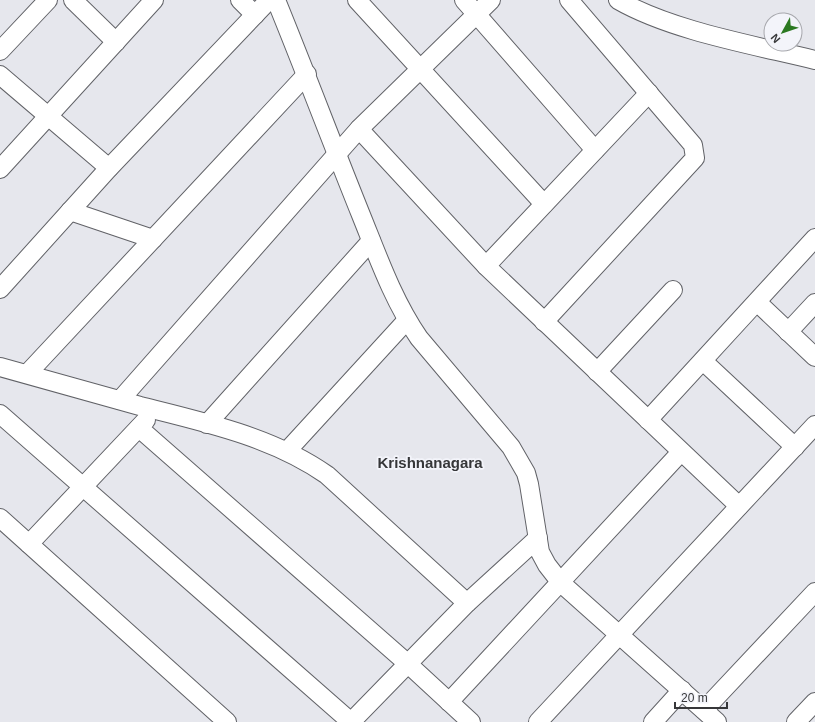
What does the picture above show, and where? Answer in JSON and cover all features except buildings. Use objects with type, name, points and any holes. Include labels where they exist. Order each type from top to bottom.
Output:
[{"type":"street","points":[[0,51],[48,0]]},
{"type":"street","points":[[73,0],[116,42]]},
{"type":"street","points":[[0,169],[154,0]]},
{"type":"street","points":[[240,0],[255,15]]},
{"type":"street","points":[[0,289],[109,168],[269,0]]},
{"type":"street","points":[[276,0],[336,154],[394,296],[419,338],[510,447],[518,459],[529,484],[540,552],[547,565],[561,582],[710,716],[815,592]]},
{"type":"street","points":[[357,0],[421,68],[544,204]]},
{"type":"street","points":[[464,0],[595,150]]},
{"type":"street","points":[[120,400],[359,129],[492,0]]},
{"type":"street","points":[[544,322],[695,158],[693,145],[569,0]]},
{"type":"street","points":[[618,0],[665,21],[815,60]]},
{"type":"street","points":[[27,374],[306,74]]},
{"type":"street","points":[[0,75],[109,168]]},
{"type":"street","points":[[486,266],[649,93]]},
{"type":"street","points":[[359,129],[486,266],[739,506]]},
{"type":"street","points":[[70,211],[153,239]]},
{"type":"street","points":[[648,420],[815,238]]},
{"type":"street","points":[[207,424],[371,241]]},
{"type":"street","points":[[597,372],[673,290]]},
{"type":"street","points":[[757,302],[815,357]]},
{"type":"street","points":[[788,332],[815,303]]},
{"type":"street","points":[[287,451],[407,320]]},
{"type":"street","points":[[703,361],[795,447]]},
{"type":"street","points":[[0,368],[27,374],[207,424],[287,451],[327,475],[467,603]]},
{"type":"street","points":[[29,544],[156,410]]},
{"type":"street","points":[[0,414],[351,722],[406,663],[467,603],[538,538]]},
{"type":"street","points":[[538,722],[815,425]]},
{"type":"street","points":[[139,428],[471,722]]},
{"type":"street","points":[[449,702],[681,452]]},
{"type":"street","points":[[0,518],[227,722]]},
{"type":"street","points":[[653,722],[682,690]]},
{"type":"street","points":[[796,722],[815,702]]},
{"type":"district","name":"Krishnanagara","points":[[430,463]]}]
